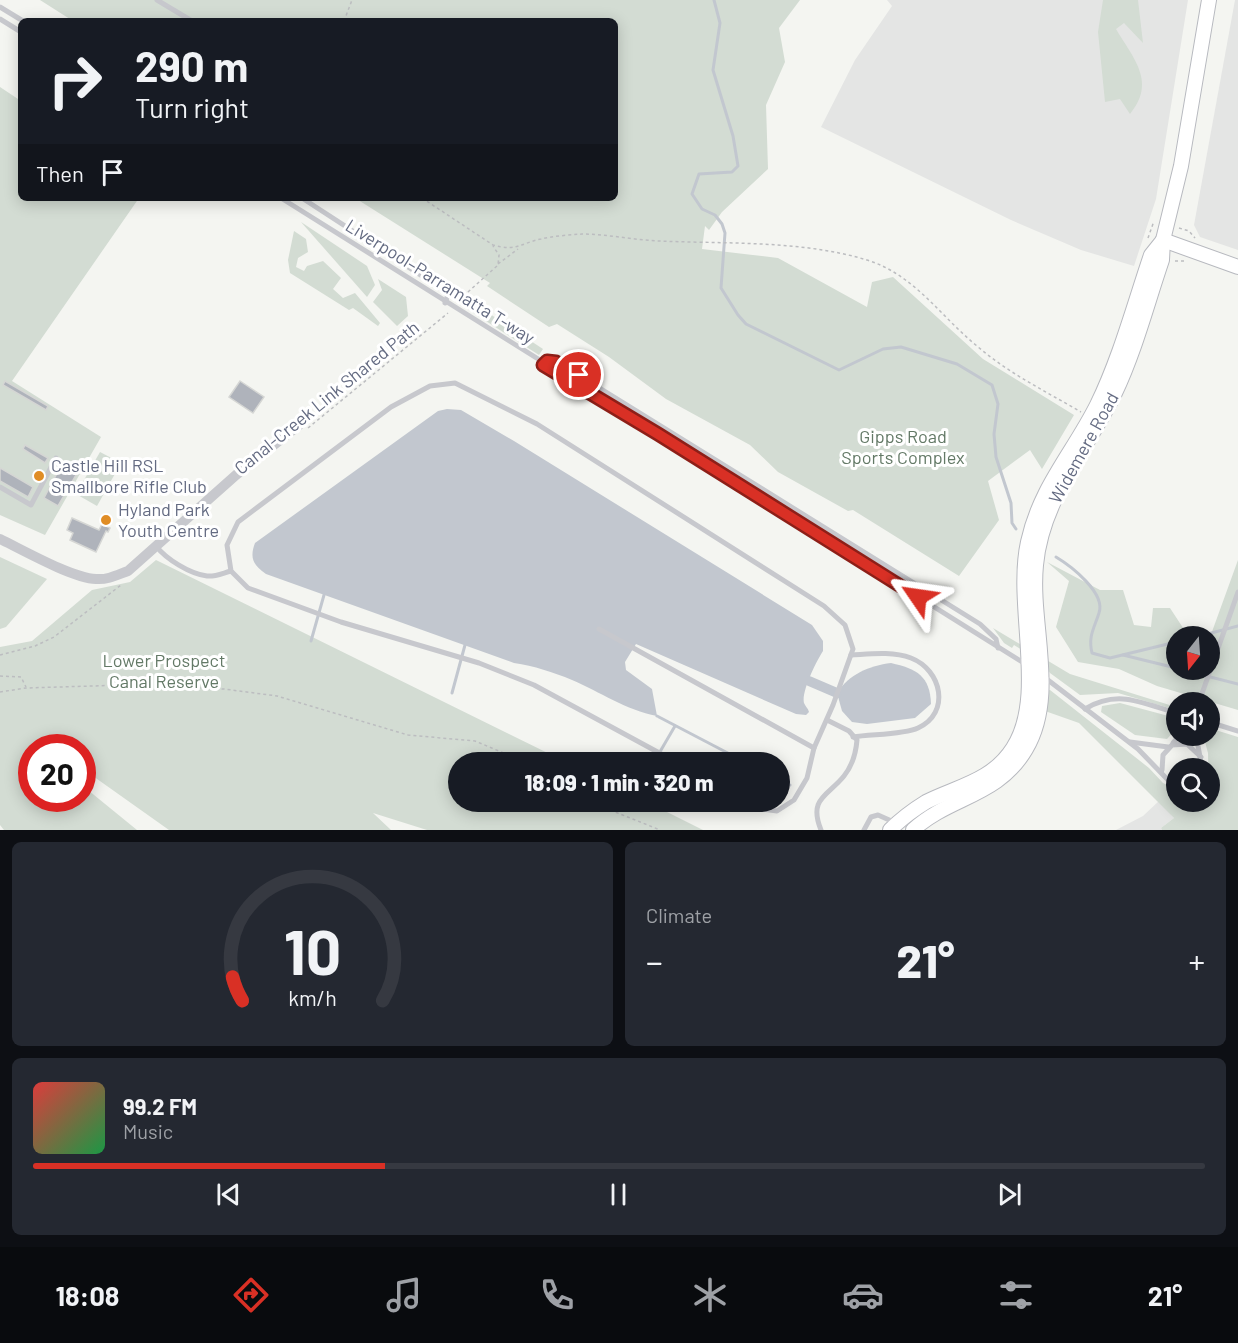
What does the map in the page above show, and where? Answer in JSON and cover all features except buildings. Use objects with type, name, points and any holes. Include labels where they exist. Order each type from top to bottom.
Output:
[{"type":"main road","name":"Widemere Road","points":[[1033,663],[1030,564],[1034,518],[1052,489],[1104,390],[1151,255],[1163,240],[1181,166],[1209,0]]},
{"type":"main road","points":[[1163,240],[1238,267]]},
{"type":"main road","points":[[894,827],[926,802],[974,783],[991,772],[1008,755],[1017,742],[1026,715],[1033,663]]},
{"type":"main road","points":[[913,830],[943,808],[990,787],[1014,766],[1026,749],[1037,721],[1033,663]]},
{"type":"street","points":[[0,539],[76,574],[94,579],[110,578],[128,571],[236,475],[303,427]]},
{"type":"lane","points":[[158,0],[187,18]]},
{"type":"lane","points":[[0,7],[18,18]]},
{"type":"lane","points":[[0,19],[18,30]]},
{"type":"lane","name":"Liverpool–Parramatta T-way","points":[[286,201],[543,365],[658,434],[998,648],[1033,663],[1085,709],[1128,741],[1166,777]]},
{"type":"lane","points":[[307,201],[442,289],[448,295],[445,303]]},
{"type":"lane","points":[[543,365],[553,361],[564,366],[793,507],[980,624],[996,639],[998,648]]},
{"type":"lane","points":[[658,752],[534,685],[479,663],[341,622],[248,588],[231,571],[227,545],[238,522],[391,408],[430,386],[455,383],[537,423],[824,606],[845,625],[853,649],[827,720],[814,748],[807,778],[794,800],[790,803]]},
{"type":"lane","points":[[0,487],[31,505],[56,458]]},
{"type":"lane","points":[[156,546],[177,563],[195,573],[207,576],[231,571]]},
{"type":"lane","points":[[1202,692],[1238,592]]},
{"type":"lane","points":[[599,629],[814,748]]},
{"type":"lane","points":[[851,655],[889,653],[911,658],[925,666],[936,678],[940,701],[934,718],[915,730],[853,737]]},
{"type":"lane","points":[[1085,709],[1097,702],[1116,697],[1166,710]]},
{"type":"lane","points":[[821,830],[817,813],[818,803],[823,795],[847,773],[856,752],[856,741],[849,731],[827,720]]},
{"type":"lane","points":[[1220,725],[1238,731]]},
{"type":"lane","name":"Liverpool–Parramatta T-way","points":[[1128,741],[1166,746]]},
{"type":"lane","points":[[1162,771],[1162,755],[1170,746]]},
{"type":"lane","name":"Liverpool–Parramatta T-way","points":[[1190,746],[1201,756]]},
{"type":"lane","points":[[1198,746],[1201,756]]},
{"type":"lane","points":[[864,830],[871,817],[879,815],[894,827]]},
{"type":"path","points":[[345,18],[352,0]]},
{"type":"path","points":[[427,201],[493,245],[499,255],[498,265]]},
{"type":"path","points":[[1147,242],[1154,221]]},
{"type":"path","points":[[461,297],[518,248],[540,239],[583,234],[631,240],[749,245],[836,253],[888,269],[925,294],[976,346],[1002,366],[1083,413]]},
{"type":"path","points":[[493,245],[518,248]]},
{"type":"path","points":[[1170,263],[1178,259],[1188,263]]},
{"type":"path","name":"Canal-Creek Link Shared Path","points":[[303,427],[449,312]]},
{"type":"path","points":[[0,655],[35,646],[54,637],[122,583]]},
{"type":"path","points":[[0,676],[21,677],[25,680],[26,688]]},
{"type":"path","points":[[0,693],[26,688],[125,685],[224,688],[277,696],[408,735],[475,741],[501,752]]},
{"type":"path","points":[[615,812],[660,830]]},
{"type":"shaded area","points":[[887,0],[1188,0],[1156,199],[1134,266],[1081,250],[1011,220],[821,127],[855,60],[892,6]]},
{"type":"shaded area","points":[[1235,0],[1238,0],[1238,250],[1200,237],[1194,225]]},
{"type":"shaded area","points":[[461,410],[514,441],[812,625],[823,641],[823,651],[805,692],[804,703],[809,712],[806,715],[796,714],[636,644],[625,662],[626,670],[652,689],[657,716],[624,705],[558,674],[514,663],[266,574],[258,568],[252,553],[255,543],[438,411]]},
{"type":"shaded area","points":[[891,663],[915,671],[925,680],[931,704],[915,718],[867,724],[852,722],[842,711],[837,693],[847,681],[860,672]]},
{"type":"shaded area","points":[[1159,801],[1166,812],[1174,818],[1161,828],[1162,830],[1116,830],[1143,816]]},
{"type":"green space","name":"Gipps Road Sports Complex","points":[[40,0],[800,0],[779,28],[785,62],[766,105],[768,169],[722,212],[709,230],[705,226],[702,249],[778,258],[867,307],[872,282],[893,277],[983,359],[1074,415],[1042,469],[1030,450],[988,481],[999,520],[959,576],[853,510],[848,511],[778,472],[750,445],[666,399],[609,357],[557,324],[549,327],[487,286],[490,283],[360,201],[618,201],[618,18],[68,18]]},
{"type":"green space","points":[[1103,0],[1138,0],[1143,43],[1124,23],[1116,29],[1140,70],[1142,81],[1142,91],[1138,102],[1130,114],[1120,99],[1105,102],[1098,32]]},
{"type":"green space","points":[[0,87],[18,99],[18,201],[137,201],[12,381],[101,437],[45,535],[0,515]]},
{"type":"green space","points":[[301,222],[367,266],[375,285],[367,297]]},
{"type":"green space","points":[[294,231],[306,239],[308,252],[298,258],[296,267],[304,271],[307,266],[323,261],[341,278],[333,289],[343,298],[355,293],[380,323],[378,326],[353,308],[349,310],[290,273],[288,260]]},
{"type":"green space","points":[[378,279],[406,297],[408,316],[397,326],[373,302],[382,290]]},
{"type":"green space","points":[[464,301],[490,314],[543,349],[539,355],[461,305]]},
{"type":"green space","points":[[100,452],[121,463],[97,506],[76,494]]},
{"type":"green space","points":[[0,557],[47,579],[6,627],[0,629]]},
{"type":"green space","name":"Lower Prospect Canal Reserve","points":[[156,560],[546,752],[448,752],[448,812],[667,812],[703,830],[427,830],[373,813],[391,830],[169,830],[96,778],[96,734],[18,734],[18,812],[96,812],[96,797],[137,830],[4,830],[0,825],[0,647],[32,641],[92,590],[130,582]]},
{"type":"green space","points":[[1238,560],[1238,710],[1220,705],[1220,692],[1177,692],[1157,686],[1119,669],[1078,662],[1056,627],[1069,581],[1047,562],[1100,590],[1123,590],[1134,625],[1151,627],[1153,608],[1170,608],[1182,626],[1166,626],[1166,680],[1220,680],[1220,626],[1214,626]]},
{"type":"green space","points":[[993,628],[1070,674],[1166,704],[1166,707],[1118,693],[1080,695],[1050,673],[1045,664],[1014,645],[1012,648],[1004,643]]},
{"type":"green space","points":[[1050,690],[1149,768],[1166,784],[1166,810],[1079,723],[1045,711],[1047,691]]},
{"type":"green space","points":[[1120,703],[1166,715],[1166,739],[1135,735],[1101,712],[1102,706]]},
{"type":"green space","points":[[1220,731],[1238,737],[1238,830],[1162,830],[1161,828],[1174,818],[1168,812],[1220,812],[1220,758],[1208,758],[1206,746],[1220,746]]},
{"type":"waterway","points":[[714,0],[720,23],[713,70],[733,136],[738,166],[732,172],[699,174],[692,194],[702,209],[715,215],[725,233],[721,288],[746,324],[839,370],[883,349],[901,347],[957,364],[992,385],[998,404],[994,434],[996,457],[1011,503],[1012,523],[1016,529]]},
{"type":"waterway","points":[[1056,557],[1078,573],[1097,597],[1100,605],[1091,637],[1092,653],[1110,658],[1166,644]]},
{"type":"waterway","points":[[311,641],[324,595]]},
{"type":"waterway","points":[[1220,631],[1238,626]]},
{"type":"waterway","points":[[452,693],[465,645]]},
{"type":"waterway","points":[[1123,655],[1166,666]]},
{"type":"waterway","points":[[1220,679],[1238,684]]},
{"type":"waterway","points":[[809,681],[837,693]]},
{"type":"waterway","points":[[657,716],[726,752]]},
{"type":"waterway","points":[[660,752],[675,726]]},
{"type":"place","name":"Castle Hill RSL Smallbore Rifle Club","points":[[39,476]]},
{"type":"place","name":"Hyland Park Youth Centre","points":[[106,520]]},
{"type":"route","points":[[579,375],[553,361],[547,361],[543,365],[658,434],[918,597]]}]
